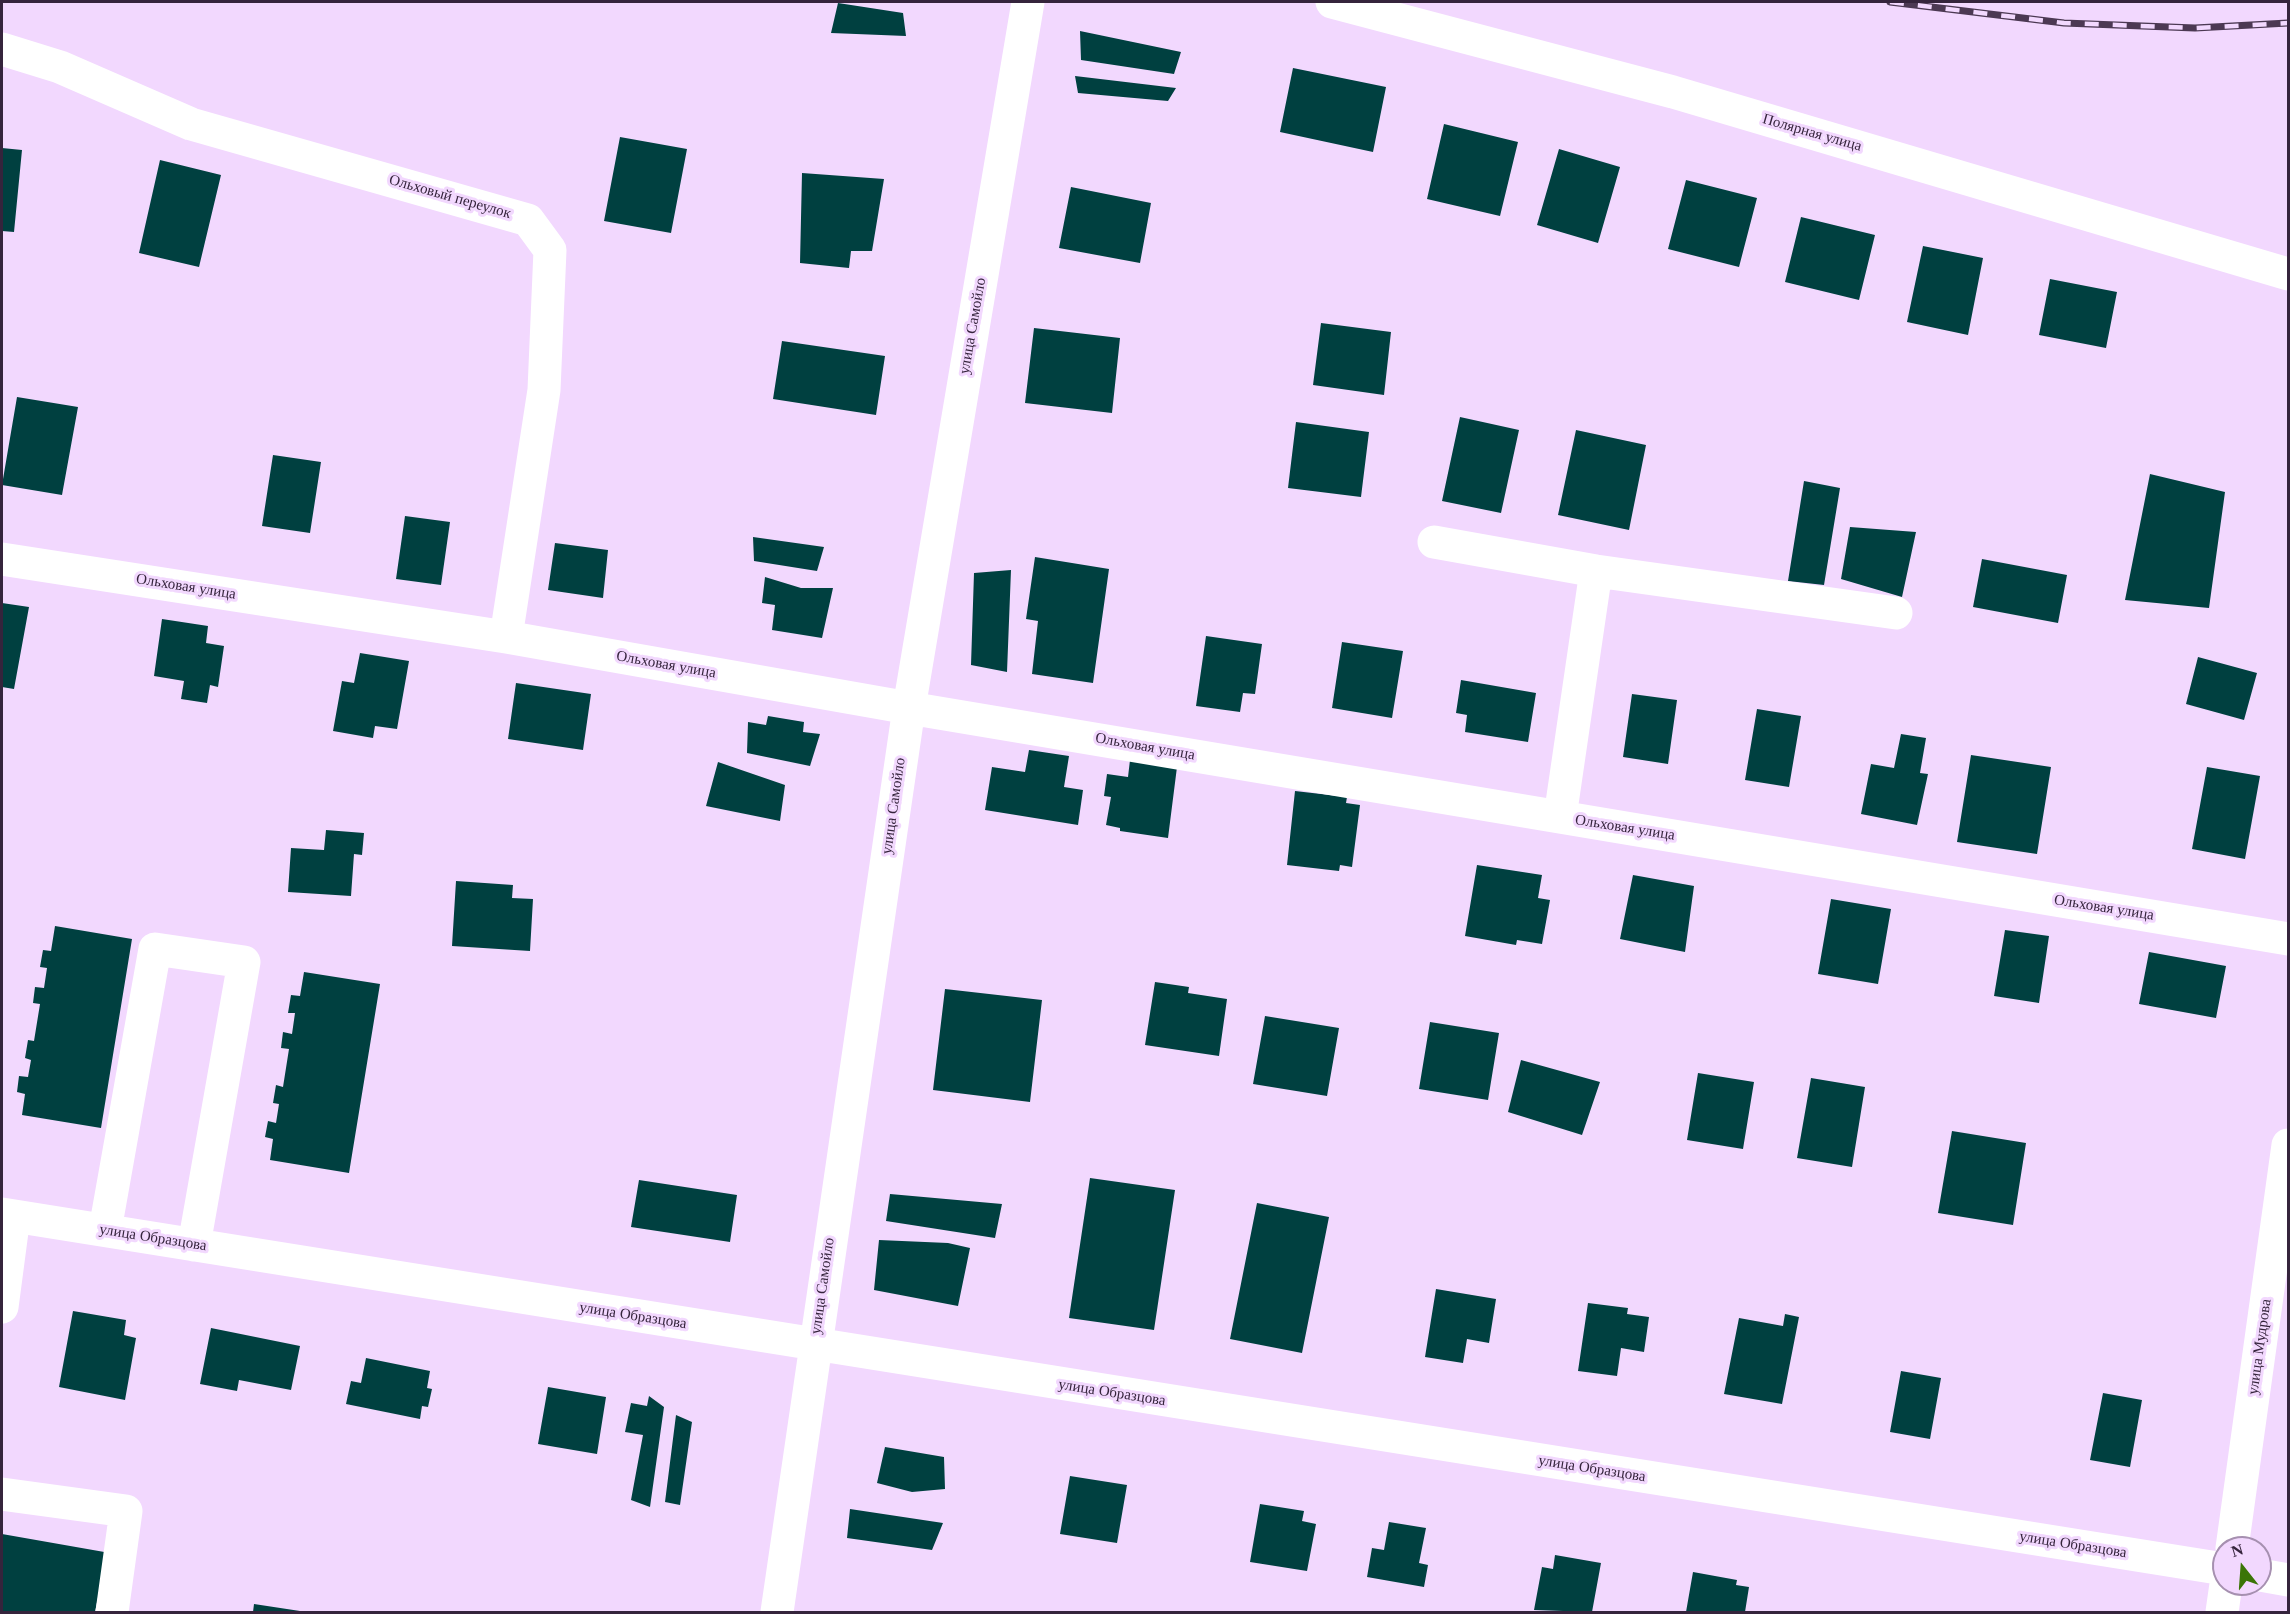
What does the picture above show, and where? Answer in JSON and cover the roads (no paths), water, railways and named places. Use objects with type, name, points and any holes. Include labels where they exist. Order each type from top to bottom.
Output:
[{"type":"street","name":"улица Самойло","points":[[777,1612],[814,1346],[909,708],[1028,2]]},
{"type":"street","name":"Полярная улица","points":[[1332,2],[1673,92],[2289,274]]},
{"type":"street","name":"Ольховый переулок","points":[[2,49],[60,68],[191,124],[528,220],[550,250],[544,390],[506,637]]},
{"type":"street","points":[[1434,542],[1596,571],[1896,613]]},
{"type":"street","name":"Ольховая улица","points":[[2,559],[506,637],[909,708],[2289,939]]},
{"type":"street","points":[[1560,817],[1596,571]]},
{"type":"street","points":[[105,1230],[155,949],[244,962],[194,1245]]},
{"type":"street","name":"улица Мудрова","points":[[2234,1536],[2289,1145]]},
{"type":"street","points":[[2,1307],[8,1215]]},
{"type":"street","name":"улица Образцова","points":[[8,1215],[814,1346],[2212,1567]]},
{"type":"street","points":[[2,1494],[126,1511],[112,1612]]},
{"type":"street","points":[[2272,1577],[2289,1580]]},
{"type":"street","points":[[2222,1612],[2224,1596]]},
{"type":"railway","points":[[1890,2],[2064,23],[2195,28],[2288,23]]}]
